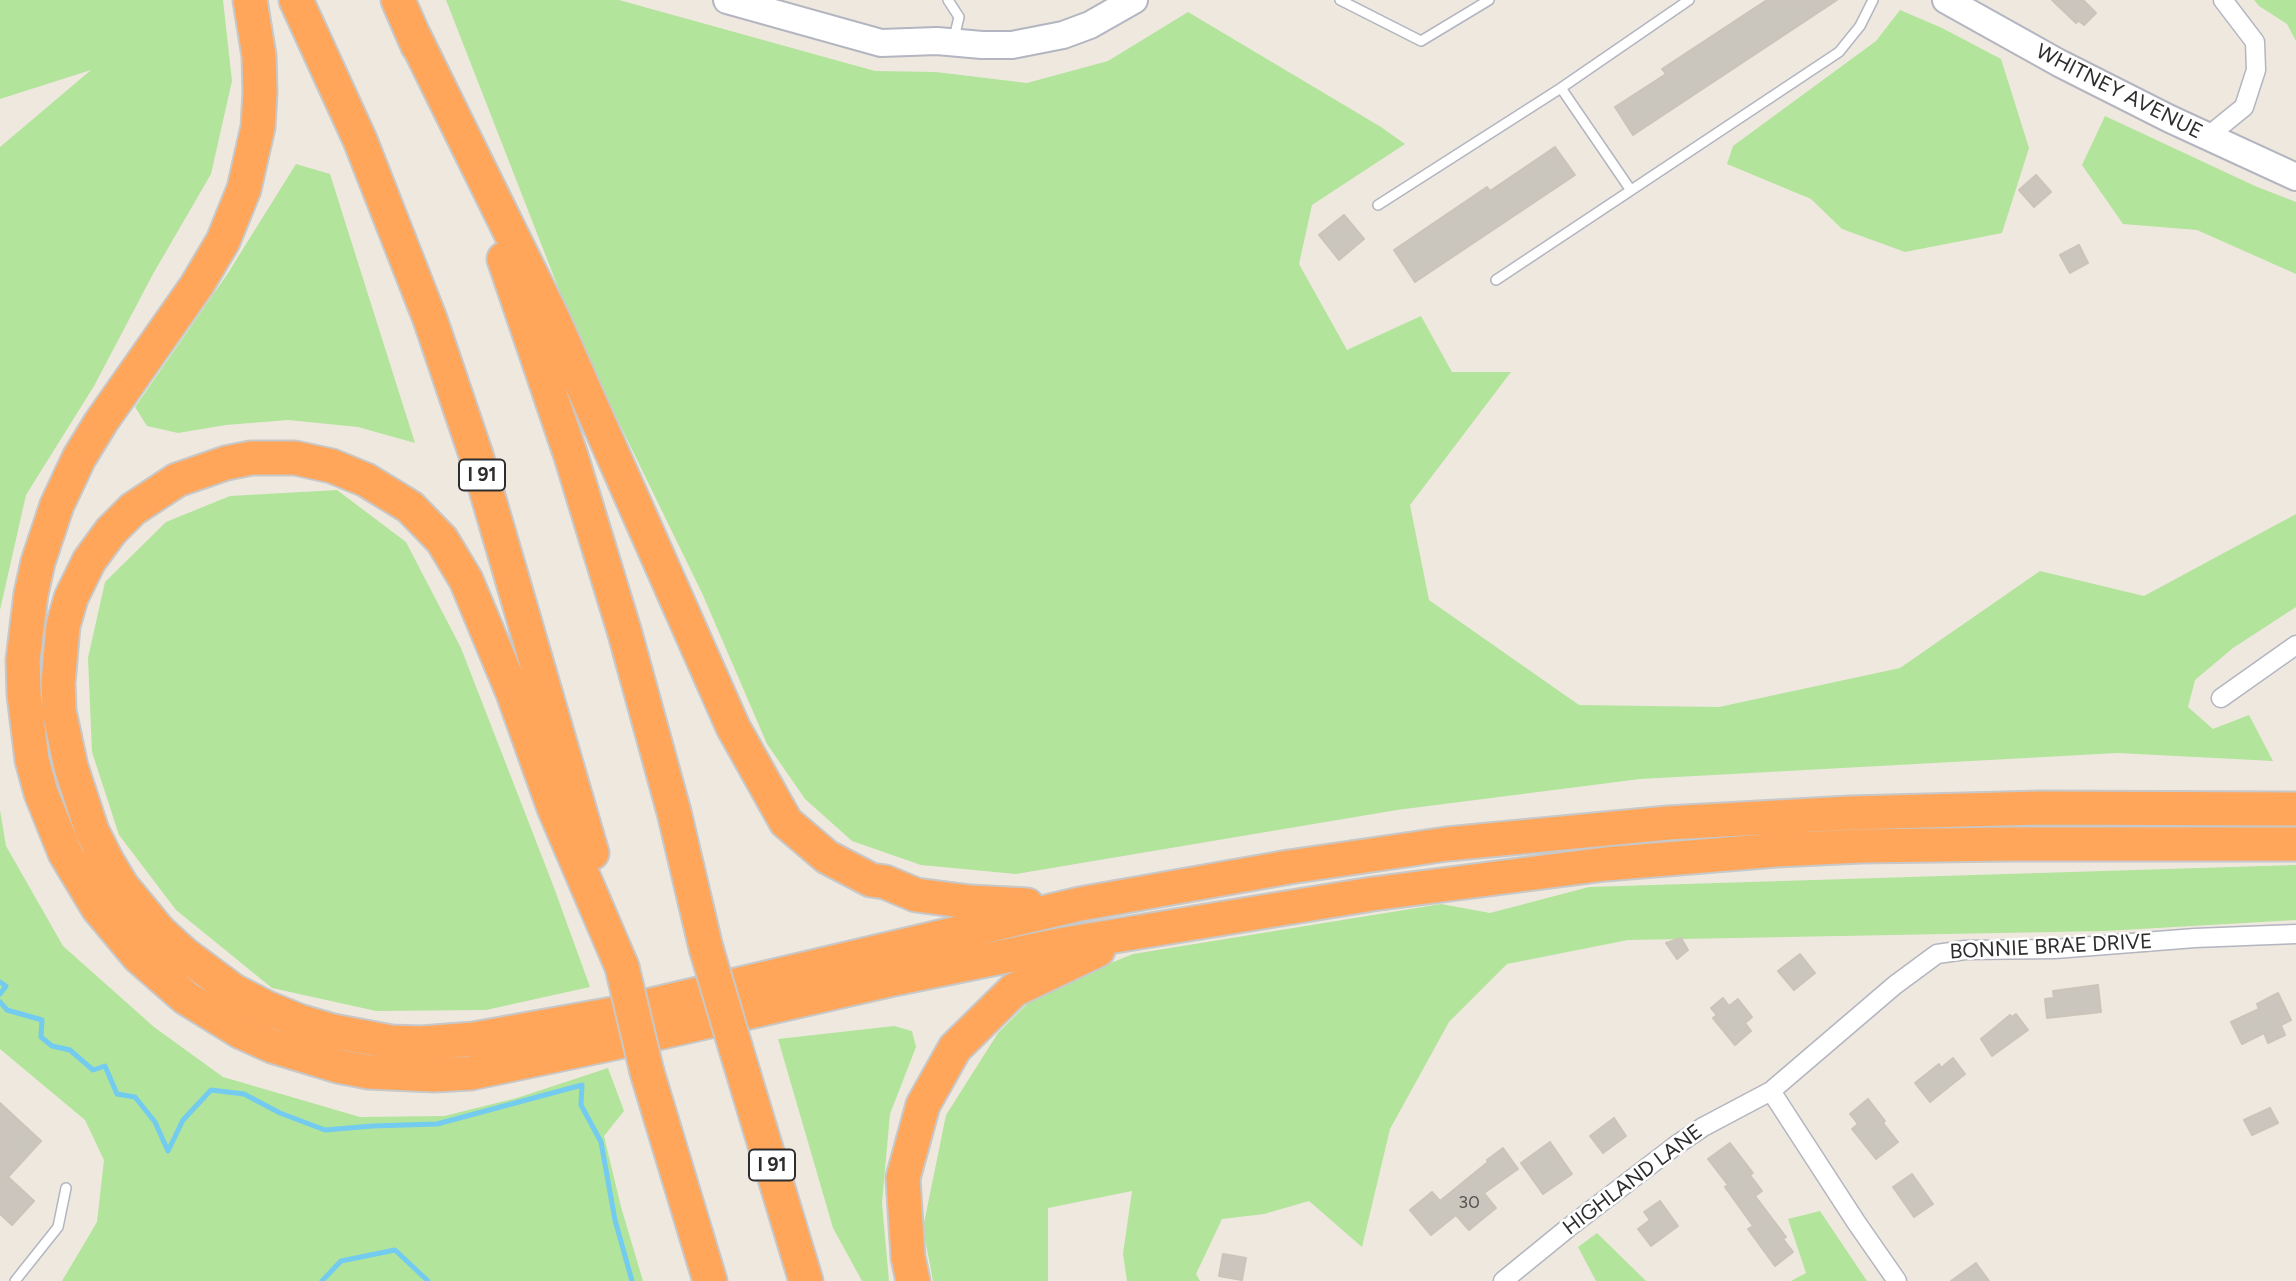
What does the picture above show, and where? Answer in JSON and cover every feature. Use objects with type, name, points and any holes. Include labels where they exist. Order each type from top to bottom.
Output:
[{"type":"highway","points":[[250,0],[259,56],[260,92],[258,127],[244,189],[223,241],[197,285],[101,422],[67,481],[38,562],[23,660],[32,760],[57,834],[81,881],[104,916],[138,956],[186,998],[222,1021],[272,1046],[359,1070],[402,1075],[434,1076],[507,1067],[898,978],[1137,931],[1475,879],[1605,864],[1690,856],[1936,844],[2296,844]]},
{"type":"highway","name":"I 91","points":[[296,0],[360,141],[396,229],[476,455],[576,794],[647,1072],[710,1281]]},
{"type":"highway","points":[[404,14],[553,318],[733,727],[786,822],[827,857],[871,880],[884,882],[916,895],[970,902],[1068,907]]},
{"type":"highway","name":"I 91","points":[[404,14],[488,218],[571,456],[649,718],[706,948],[806,1281]]},
{"type":"highway","points":[[622,967],[554,808],[509,681],[466,580],[442,540],[423,517],[366,480],[332,466],[295,458],[251,458],[202,470],[166,486],[132,509],[100,543],[71,598],[63,625],[58,683],[66,748],[80,799],[92,831],[122,886],[160,932],[234,991],[299,1021],[333,1031],[391,1042],[447,1042],[500,1035],[613,1014],[1068,907],[1210,880],[1368,855],[1520,836],[1785,816],[1941,810],[2296,809]]},
{"type":"highway","points":[[913,1281],[908,1257],[903,1178],[923,1105],[955,1048],[1014,990],[1137,931]]},
{"type":"main road","points":[[727,0],[881,43],[937,41],[1012,45],[1063,35],[1090,25],[1134,0]]},
{"type":"main road","name":"WHITNEY AVENUE","points":[[1946,0],[2059,63],[2207,137],[2296,177]]},
{"type":"street","points":[[2207,137],[2244,107],[2256,71],[2255,42],[2223,0]]},
{"type":"street","points":[[2221,698],[2296,645]]},
{"type":"street","name":"BONNIE BRAE DRIVE","points":[[1771,1091],[1895,985],[1929,958],[1946,952],[1995,948],[2055,949],[2195,938],[2296,934]]},
{"type":"street","points":[[1771,1091],[1897,1281]]},
{"type":"street","name":"HIGHLAND LANE","points":[[1503,1281],[1675,1146],[1714,1121],[1771,1091]]},
{"type":"lane","points":[[948,0],[959,16],[952,43]]},
{"type":"lane","points":[[1340,0],[1421,41],[1489,0]]},
{"type":"lane","points":[[1378,205],[1561,88],[1689,0]]},
{"type":"lane","points":[[1496,280],[1839,52],[1860,26],[1873,0]]},
{"type":"lane","points":[[1561,88],[1630,189]]},
{"type":"lane","points":[[15,1281],[58,1227],[66,1188]]},
{"type":"green space","points":[[0,0],[223,0],[232,81],[211,174],[153,274],[94,386],[26,495],[0,610],[0,147],[91,70],[0,99]]},
{"type":"green space","points":[[446,0],[619,0],[875,71],[936,72],[1027,83],[1108,61],[1188,12],[1405,144],[1312,205],[1299,264],[1347,350],[1421,316],[1452,372],[1511,372],[1410,505],[1429,600],[1579,705],[1719,707],[1900,668],[2040,571],[2144,596],[2296,514],[2296,607],[2233,648],[2195,680],[2188,707],[2213,729],[2249,715],[2273,761],[2118,753],[1640,779],[1397,810],[1016,874],[921,865],[852,841],[805,799],[767,744],[702,593],[579,341]]},
{"type":"green space","points":[[2254,0],[2296,0],[2296,41],[2287,24]]},
{"type":"green space","points":[[1900,10],[1942,28],[2001,59],[2029,148],[2002,233],[1905,252],[1842,229],[1811,199],[1727,164],[1733,146],[1876,41]]},
{"type":"green space","points":[[2105,116],[2255,186],[2296,202],[2296,274],[2197,230],[2123,224],[2082,165]]},
{"type":"green space","points":[[296,164],[330,174],[415,443],[358,427],[288,420],[226,425],[178,433],[147,426],[135,407],[228,273]]},
{"type":"green space","points":[[337,490],[406,542],[461,648],[590,987],[486,1010],[376,1011],[272,988],[176,910],[119,835],[92,752],[88,658],[105,582],[166,522],[230,496]]},
{"type":"green space","points":[[0,810],[6,846],[63,946],[154,1027],[223,1077],[360,1117],[444,1116],[517,1098],[608,1068],[624,1111],[604,1136],[643,1281],[62,1281],[97,1222],[104,1160],[85,1120],[0,1049]]},
{"type":"green space","points":[[2296,865],[2296,920],[2105,931],[1628,940],[1507,964],[1449,1022],[1390,1129],[1362,1247],[1309,1201],[1264,1214],[1222,1219],[1196,1274],[1200,1281],[1127,1281],[1123,1254],[1132,1191],[1048,1208],[1048,1281],[933,1281],[923,1228],[946,1115],[998,1033],[1039,992],[1133,954],[1441,904],[1490,913],[1589,887]]},
{"type":"green space","points":[[894,1026],[912,1031],[916,1047],[890,1114],[882,1203],[889,1281],[862,1281],[833,1228],[778,1039]]},
{"type":"green space","points":[[1820,1211],[1867,1281],[1791,1281],[1806,1273],[1788,1219]]},
{"type":"green space","points":[[1597,1233],[1646,1281],[1596,1281],[1578,1247]]},
{"type":"building","points":[[1767,0],[1837,0],[1633,135],[1615,107],[1666,74],[1662,69]]},
{"type":"building","points":[[2052,0],[2083,0],[2096,13],[2084,25],[2079,21],[2076,23]]},
{"type":"building","points":[[1555,147],[1575,175],[1415,282],[1394,250],[1487,187],[1490,191]]},
{"type":"building","points":[[2036,175],[2051,192],[2034,207],[2019,190]]},
{"type":"building","points":[[1344,215],[1364,239],[1339,260],[1319,235]]},
{"type":"building","points":[[2079,245],[2088,263],[2070,273],[2060,255]]},
{"type":"building","points":[[1681,938],[1688,950],[1677,959],[1666,943]]},
{"type":"building","points":[[1800,954],[1815,973],[1794,990],[1778,971]]},
{"type":"building","points":[[2098,985],[2101,1012],[2047,1018],[2045,999],[2054,998],[2053,991]]},
{"type":"building","points":[[2278,993],[2291,1020],[2281,1025],[2285,1035],[2268,1043],[2264,1033],[2242,1044],[2231,1022],[2259,1009],[2257,1004]]},
{"type":"building","points":[[1723,998],[1729,1006],[1738,999],[1752,1017],[1745,1023],[1751,1031],[1735,1045],[1713,1018],[1717,1015],[1711,1008]]},
{"type":"building","points":[[2016,1014],[2028,1030],[1992,1056],[1981,1039],[2010,1015],[2012,1017]]},
{"type":"building","points":[[1953,1058],[1965,1074],[1930,1102],[1915,1083],[1939,1064],[1941,1068]]},
{"type":"building","points":[[1868,1099],[1898,1142],[1876,1159],[1852,1129],[1858,1124],[1850,1114]]},
{"type":"building","points":[[0,1103],[41,1141],[8,1177],[34,1201],[12,1225],[0,1214]]},
{"type":"building","points":[[2270,1108],[2278,1123],[2252,1135],[2244,1120]]},
{"type":"building","points":[[1614,1118],[1626,1136],[1603,1153],[1590,1136]]},
{"type":"building","points":[[1550,1142],[1572,1174],[1543,1194],[1521,1163]]},
{"type":"building","points":[[1730,1143],[1753,1173],[1750,1175],[1762,1191],[1755,1196],[1786,1237],[1783,1239],[1793,1252],[1775,1266],[1748,1229],[1753,1226],[1725,1187],[1728,1185],[1708,1159]]},
{"type":"building","points":[[1503,1148],[1518,1169],[1484,1193],[1496,1208],[1469,1230],[1456,1215],[1431,1235],[1410,1210],[1432,1192],[1440,1201]]},
{"type":"building","points":[[1912,1174],[1933,1204],[1914,1217],[1893,1187]]},
{"type":"building","points":[[1660,1201],[1678,1226],[1651,1246],[1638,1229],[1650,1220],[1644,1212]]},
{"type":"building","points":[[1223,1254],[1246,1258],[1242,1280],[1219,1276]]},
{"type":"building","points":[[1976,1263],[1989,1281],[1951,1281]]},
{"type":"waterway","points":[[0,982],[6,986],[0,994]]},
{"type":"waterway","points":[[0,1002],[7,1010],[42,1020],[41,1037],[52,1046],[70,1050],[93,1070],[105,1066],[117,1094],[135,1097],[155,1122],[168,1151],[183,1120],[211,1090],[244,1094],[280,1113],[325,1130],[437,1124],[582,1085],[581,1105],[601,1142],[615,1220],[632,1281]]},
{"type":"waterway","points":[[322,1281],[341,1261],[395,1250],[428,1281]]}]
